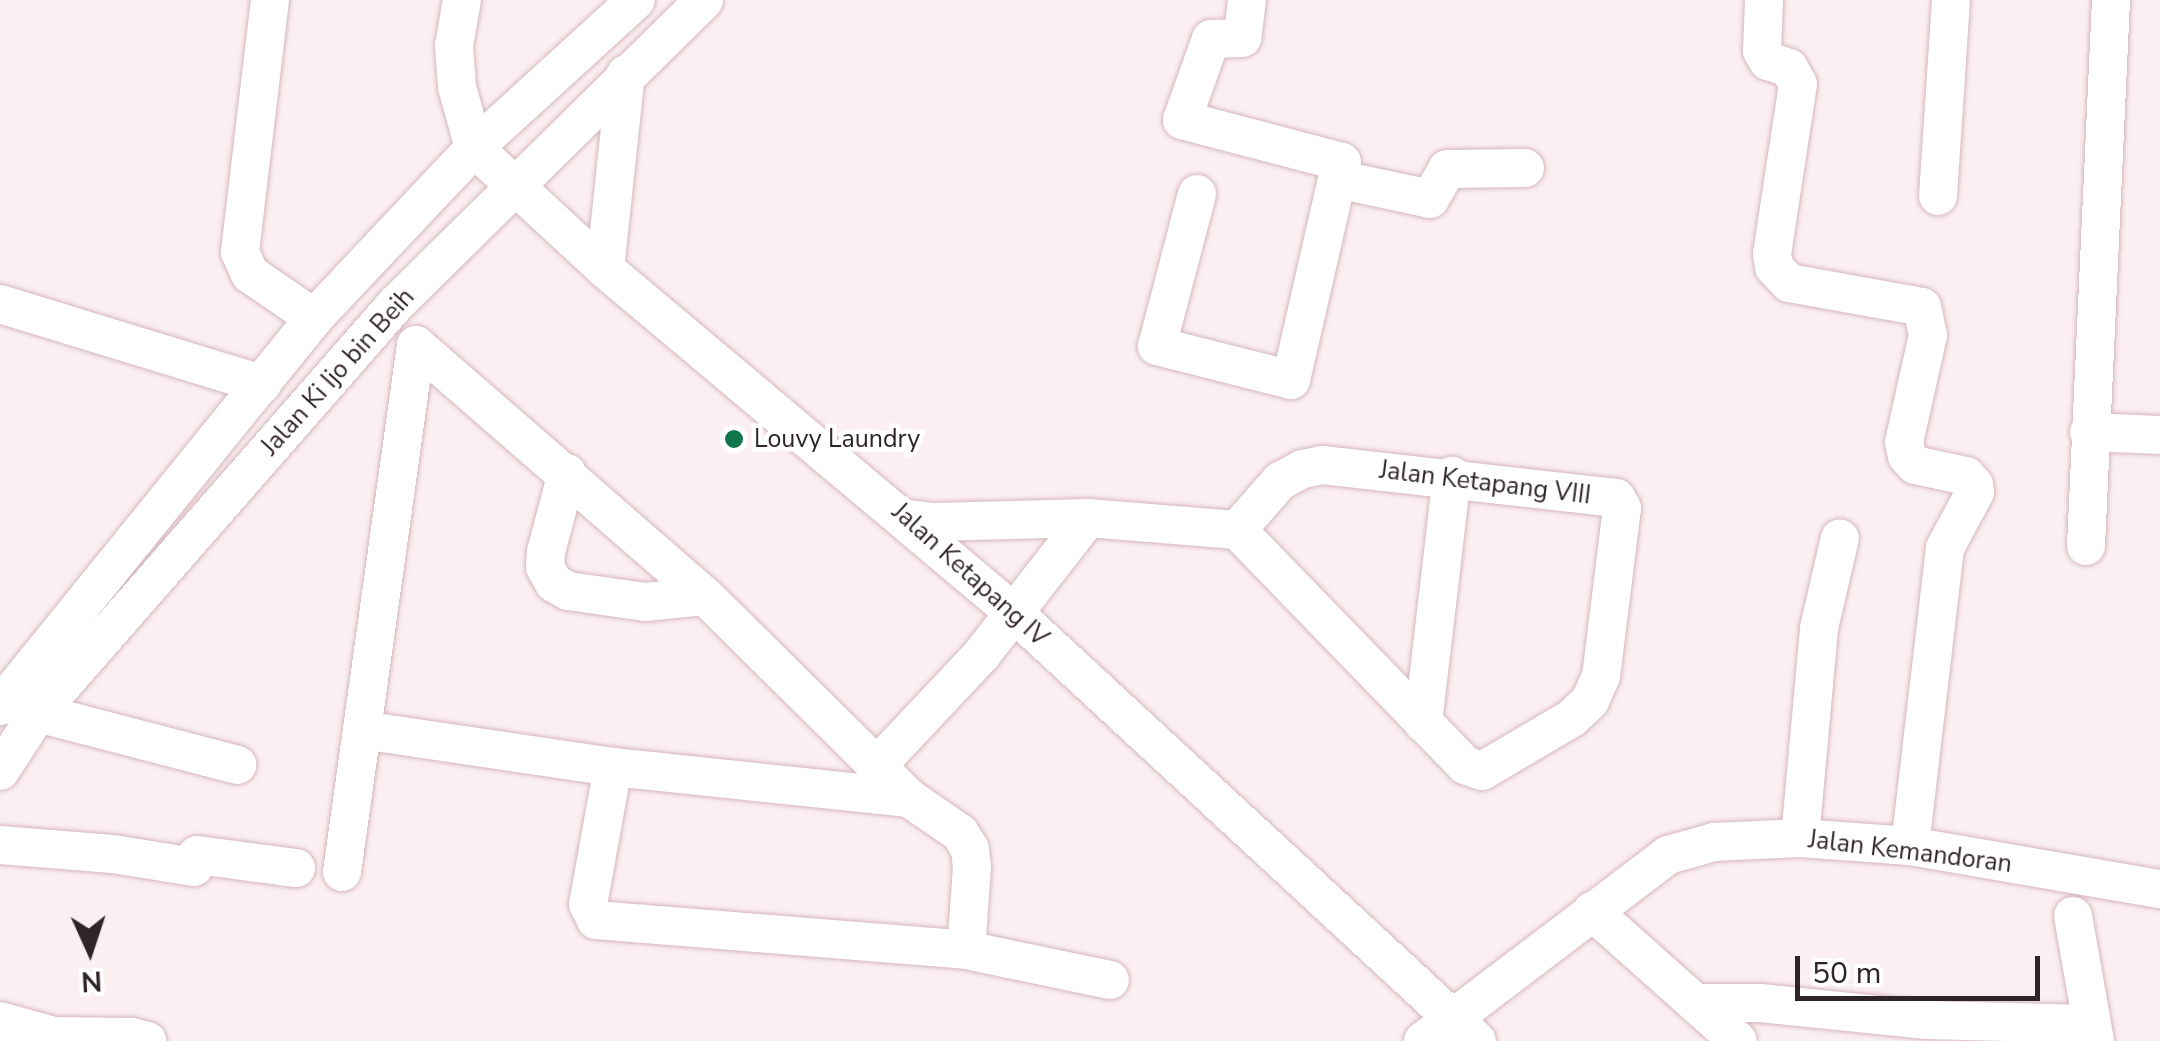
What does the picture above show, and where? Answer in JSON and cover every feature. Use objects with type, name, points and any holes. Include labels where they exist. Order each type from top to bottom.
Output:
[{"type":"street","points":[[270,0],[240,252],[250,274],[314,318]]},
{"type":"street","points":[[462,0],[454,46],[457,87],[474,148]]},
{"type":"street","name":"Jalan Ki Ijo bin Beih","points":[[0,706],[314,318],[474,148],[636,0]]},
{"type":"street","name":"Jalan Ki Ijo bin Beih","points":[[0,771],[38,712],[395,305],[704,0]]},
{"type":"street","points":[[1197,194],[1156,346],[1291,380],[1342,162],[1182,120],[1211,39],[1242,38],[1247,0]]},
{"type":"street","points":[[1764,0],[1762,50],[1768,61],[1790,68],[1798,84],[1772,254],[1774,267],[1789,283],[1922,307],[1928,335],[1904,442],[1907,456],[1915,465],[1966,476],[1974,485],[1975,492],[1945,548],[1910,846]]},
{"type":"street","points":[[1938,196],[1952,0]]},
{"type":"street","points":[[2086,546],[2111,0]]},
{"type":"street","points":[[606,269],[626,74]]},
{"type":"street","name":"Jalan Ketapang IV","points":[[474,148],[606,269],[908,518],[1012,610],[1450,1033]]},
{"type":"street","points":[[1337,179],[1430,198],[1447,169],[1525,168]]},
{"type":"street","points":[[0,304],[262,384]]},
{"type":"street","points":[[342,872],[352,770],[362,730],[416,345],[705,596],[909,798],[960,833],[970,849],[966,950]]},
{"type":"street","points":[[2090,432],[2160,435]]},
{"type":"street","name":"Jalan Ketapang VIII","points":[[1322,465],[1452,476],[1616,498],[1622,508],[1601,676],[1590,700],[1572,718],[1482,771],[1465,765],[1237,530],[1280,480],[1303,468],[1322,465]]},
{"type":"street","points":[[567,473],[546,552],[545,567],[554,583],[568,591],[645,602],[705,596]]},
{"type":"street","points":[[1423,723],[1452,476]]},
{"type":"street","points":[[908,518],[934,522],[1088,518],[1237,530]]},
{"type":"street","points":[[876,767],[982,654],[1012,610],[1088,518]]},
{"type":"street","points":[[1800,838],[1820,628],[1840,538]]},
{"type":"street","points":[[38,712],[237,765]]},
{"type":"street","points":[[362,730],[613,767],[909,798]]},
{"type":"street","points":[[613,767],[588,904],[596,920],[966,950],[1110,980]]},
{"type":"street","name":"Jalan Kemandoran","points":[[1450,1033],[1592,911],[1668,855],[1714,842],[1800,838],[1910,846],[2160,889]]},
{"type":"street","points":[[0,845],[113,854],[194,868],[198,855],[296,868]]},
{"type":"street","points":[[1592,911],[1738,1041]]},
{"type":"street","points":[[1697,1003],[1760,1003],[1939,1030],[2094,1032],[2073,916]]},
{"type":"street","points":[[0,1021],[54,1036],[132,1036],[148,1041]]},
{"type":"place","name":"Louvy Laundry","points":[[734,439]]}]
